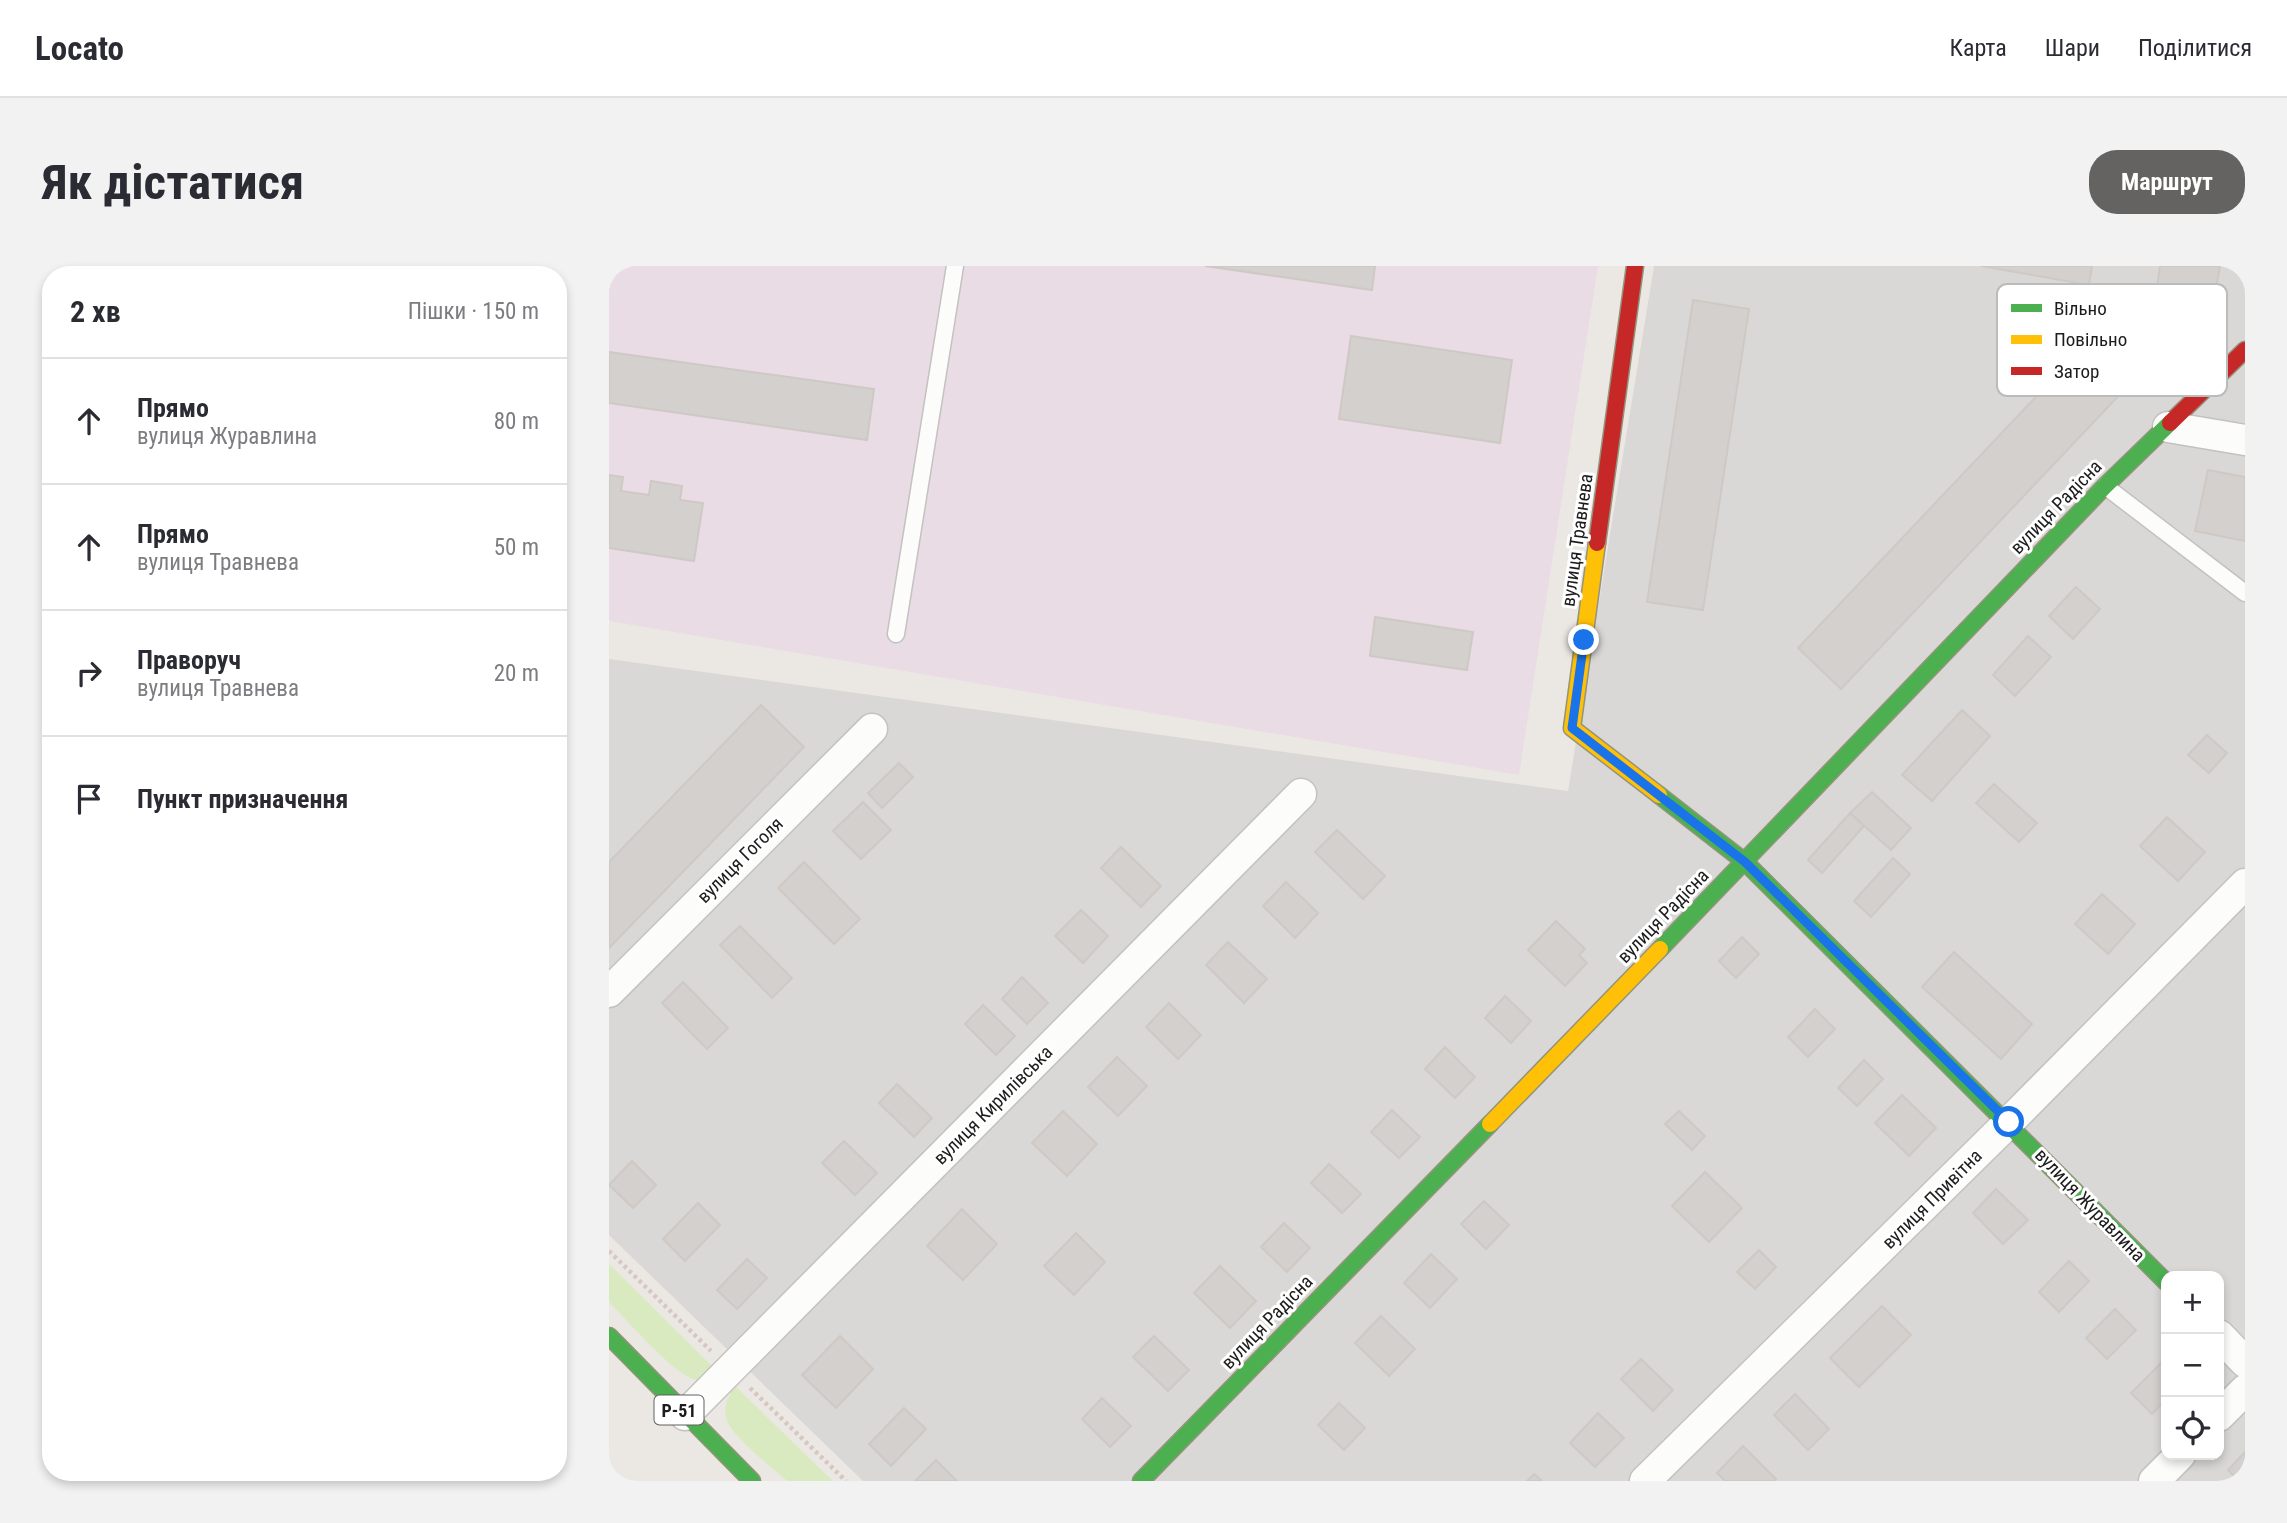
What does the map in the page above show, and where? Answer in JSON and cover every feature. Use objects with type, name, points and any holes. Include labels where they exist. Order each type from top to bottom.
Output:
[{"type":"street","name":"вулиця Травнева","points":[[1635,266],[1572,728],[1745,862]]},
{"type":"street","name":"вулиця Радісна","points":[[2227,368],[2245,350]]},
{"type":"street","name":"вулиця Радісна","points":[[1141,1481],[1745,862],[2105,486],[2199,396]]},
{"type":"street","points":[[2168,427],[2245,440]]},
{"type":"street","name":"вулиця Гоголя","points":[[609,992],[872,729]]},
{"type":"street","name":"вулиця Кирилівська","points":[[685,1415],[1301,794]]},
{"type":"street","name":"вулиця Журавлина","points":[[1745,862],[2009,1122],[2161,1277]]},
{"type":"street","name":"вулиця Привітна","points":[[1645,1481],[2009,1122],[2245,884]]},
{"type":"street","name":"Р-51","points":[[609,1336],[752,1481]]},
{"type":"street","points":[[2224,1340],[2245,1362]]},
{"type":"street","points":[[2224,1411],[2245,1390]]},
{"type":"street","points":[[2154,1481],[2176,1460]]},
{"type":"lane","points":[[896,634],[955,266]]},
{"type":"lane","points":[[2105,486],[2245,593]]},
{"type":"shaded area","points":[[609,266],[1598,266],[1519,775],[609,621]]},
{"type":"shaded area","points":[[1654,266],[2245,266],[2245,1481],[863,1481],[609,1235],[609,659],[1568,791]]},
{"type":"green space","points":[[609,1264],[715,1369],[708,1377],[698,1380],[678,1370],[609,1302]]},
{"type":"green space","points":[[734,1385],[833,1481],[787,1481],[743,1441],[729,1424],[725,1413]]},
{"type":"building","points":[[1205,266],[1375,266],[1372,290]]},
{"type":"building","points":[[1981,266],[2092,266],[2089,284]]},
{"type":"building","points":[[2160,266],[2220,266],[2217,284],[2157,284]]},
{"type":"building","points":[[1693,300],[1749,309],[1703,610],[1647,602]]},
{"type":"building","points":[[1351,336],[1512,360],[1500,443],[1339,419]]},
{"type":"building","points":[[609,352],[874,389],[867,440],[609,403]]},
{"type":"building","points":[[2037,396],[2118,396],[1841,689],[1798,648]]},
{"type":"building","points":[[2208,470],[2245,477],[2245,541],[2195,531]]},
{"type":"building","points":[[609,475],[623,477],[621,491],[649,495],[651,481],[682,486],[680,500],[703,503],[694,561],[609,548]]},
{"type":"building","points":[[2076,587],[2100,609],[2073,639],[2049,616]]},
{"type":"building","points":[[1375,617],[1473,632],[1467,670],[1370,656]]},
{"type":"building","points":[[2028,636],[2051,657],[2015,696],[1993,675]]},
{"type":"building","points":[[761,705],[804,747],[609,948],[609,862]]},
{"type":"building","points":[[1962,710],[1990,736],[1932,801],[1902,775]]},
{"type":"building","points":[[2207,735],[2227,753],[2209,773],[2188,755]]},
{"type":"building","points":[[899,763],[913,777],[882,808],[868,793]]},
{"type":"building","points":[[1994,784],[2037,823],[2019,842],[1976,803]]},
{"type":"building","points":[[1872,792],[1911,828],[1891,850],[1850,813]]},
{"type":"building","points":[[863,802],[891,830],[861,859],[833,831]]},
{"type":"building","points":[[1850,813],[1864,826],[1822,873],[1808,860]]},
{"type":"building","points":[[2167,817],[2205,852],[2178,881],[2140,846]]},
{"type":"building","points":[[1337,830],[1385,876],[1363,899],[1315,852]]},
{"type":"building","points":[[1121,847],[1161,886],[1141,907],[1101,868]]},
{"type":"building","points":[[1893,858],[1910,874],[1871,917],[1854,901]]},
{"type":"building","points":[[804,862],[860,919],[834,944],[778,888]]},
{"type":"building","points":[[1286,882],[1318,913],[1295,938],[1263,906]]},
{"type":"building","points":[[2102,894],[2135,924],[2108,954],[2075,924]]},
{"type":"building","points":[[1081,910],[1108,936],[1083,963],[1055,936]]},
{"type":"building","points":[[1556,921],[1585,949],[1579,955],[1587,963],[1565,986],[1528,950]]},
{"type":"building","points":[[740,926],[792,978],[772,998],[720,945]]},
{"type":"building","points":[[1742,937],[1759,954],[1736,978],[1719,961]]},
{"type":"building","points":[[1228,942],[1267,979],[1244,1003],[1206,965]]},
{"type":"building","points":[[1954,952],[2032,1024],[2001,1059],[1922,987]]},
{"type":"building","points":[[1022,977],[1048,1003],[1027,1024],[1002,999]]},
{"type":"building","points":[[683,982],[728,1028],[707,1049],[662,1003]]},
{"type":"building","points":[[1505,996],[1531,1021],[1511,1043],[1485,1018]]},
{"type":"building","points":[[1169,1003],[1201,1035],[1178,1059],[1146,1027]]},
{"type":"building","points":[[983,1005],[1015,1036],[996,1055],[965,1024]]},
{"type":"building","points":[[1815,1009],[1835,1029],[1808,1057],[1788,1037]]},
{"type":"building","points":[[1445,1047],[1475,1077],[1455,1098],[1425,1069]]},
{"type":"building","points":[[1117,1057],[1147,1086],[1118,1116],[1088,1087]]},
{"type":"building","points":[[1864,1060],[1883,1079],[1857,1106],[1838,1088]]},
{"type":"building","points":[[897,1084],[932,1118],[914,1137],[879,1103]]},
{"type":"building","points":[[1902,1095],[1936,1128],[1909,1156],[1875,1123]]},
{"type":"building","points":[[1392,1110],[1420,1137],[1399,1158],[1371,1132]]},
{"type":"building","points":[[1063,1111],[1097,1144],[1067,1176],[1032,1143]]},
{"type":"building","points":[[1679,1111],[1705,1136],[1692,1150],[1665,1124]]},
{"type":"building","points":[[844,1141],[877,1173],[855,1195],[822,1163]]},
{"type":"building","points":[[632,1161],[656,1185],[633,1208],[609,1185]]},
{"type":"building","points":[[1329,1164],[1361,1194],[1342,1213],[1311,1183]]},
{"type":"building","points":[[1705,1172],[1742,1208],[1709,1242],[1672,1206]]},
{"type":"building","points":[[1996,1189],[2028,1220],[2003,1244],[1973,1213]]},
{"type":"building","points":[[1484,1201],[1509,1225],[1486,1249],[1461,1224]]},
{"type":"building","points":[[698,1203],[720,1225],[685,1261],[663,1239]]},
{"type":"building","points":[[962,1209],[997,1244],[963,1280],[927,1246]]},
{"type":"building","points":[[1284,1223],[1310,1248],[1287,1272],[1261,1247]]},
{"type":"building","points":[[1076,1233],[1105,1262],[1074,1295],[1044,1266]]},
{"type":"building","points":[[1759,1250],[1776,1267],[1755,1289],[1737,1272]]},
{"type":"building","points":[[1431,1254],[1457,1279],[1430,1308],[1404,1283]]},
{"type":"building","points":[[747,1259],[767,1278],[737,1309],[717,1290]]},
{"type":"building","points":[[2069,1261],[2089,1281],[2059,1312],[2039,1292]]},
{"type":"building","points":[[1220,1266],[1256,1301],[1230,1328],[1194,1293]]},
{"type":"building","points":[[1882,1306],[1911,1335],[1859,1387],[1830,1358]]},
{"type":"building","points":[[2115,1309],[2136,1330],[2107,1359],[2086,1338]]},
{"type":"building","points":[[1381,1316],[1415,1349],[1389,1376],[1355,1343]]},
{"type":"building","points":[[840,1336],[873,1369],[836,1408],[802,1375]]},
{"type":"building","points":[[1154,1336],[1189,1370],[1168,1391],[1133,1357]]},
{"type":"building","points":[[1641,1359],[1673,1390],[1653,1411],[1621,1379]]},
{"type":"building","points":[[2161,1363],[2161,1404],[2152,1414],[2131,1393]]},
{"type":"building","points":[[1795,1394],[1829,1429],[1808,1450],[1774,1415]]},
{"type":"building","points":[[1102,1398],[1131,1426],[1110,1447],[1082,1419]]},
{"type":"building","points":[[1339,1403],[1365,1428],[1344,1450],[1318,1425]]},
{"type":"building","points":[[904,1408],[926,1429],[891,1466],[869,1444]]},
{"type":"building","points":[[1598,1413],[1624,1438],[1595,1467],[1570,1443]]},
{"type":"building","points":[[1743,1446],[1776,1479],[1774,1481],[1725,1481],[1717,1473]]},
{"type":"building","points":[[2245,1452],[2245,1481],[2239,1481],[2228,1470]]},
{"type":"building","points":[[936,1460],[957,1481],[915,1481]]},
{"type":"building","points":[[1534,1474],[1542,1481],[1527,1481]]},
{"type":"traffic: fast","points":[[1660,949],[2105,486],[2170,423]]},
{"type":"traffic: fast","points":[[1659,795],[1745,862],[2161,1277]]},
{"type":"traffic: fast","points":[[1141,1481],[1490,1124]]},
{"type":"traffic: fast","points":[[609,1336],[752,1481]]},
{"type":"traffic: slow","points":[[1597,543],[1572,728],[1659,795]]},
{"type":"traffic: slow","points":[[1490,1124],[1660,949]]},
{"type":"traffic: jam","points":[[1597,543],[1635,266]]},
{"type":"traffic: jam","points":[[2227,368],[2245,350]]},
{"type":"traffic: jam","points":[[2170,423],[2198,396]]},
{"type":"route","points":[[1584,640],[1572,728],[1745,862],[2009,1122]]}]
